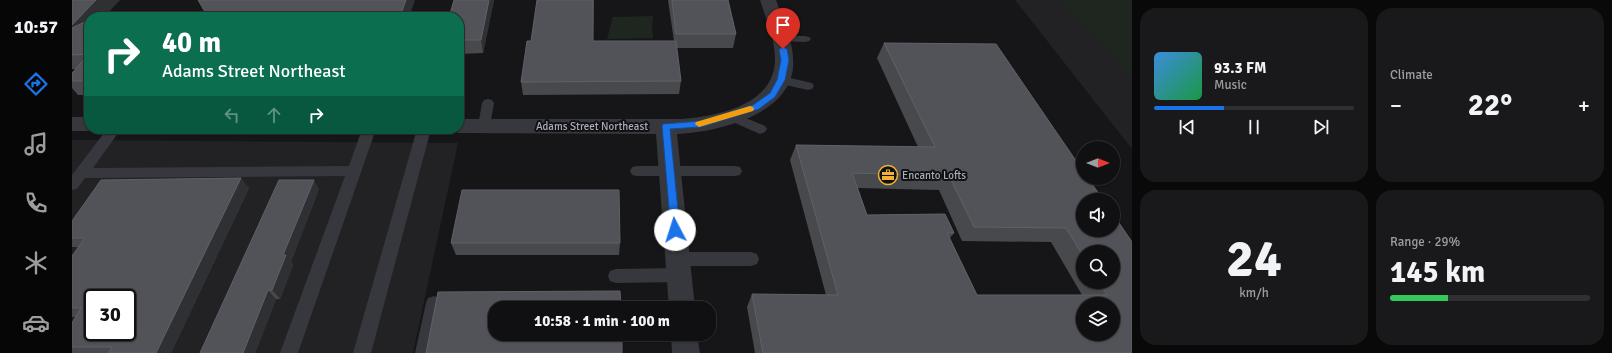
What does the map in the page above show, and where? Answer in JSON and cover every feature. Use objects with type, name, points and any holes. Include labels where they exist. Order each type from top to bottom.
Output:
[{"type":"street","name":"Adams Street Northeast","points":[[464,126],[666,126],[701,124],[731,116],[756,107],[772,95],[781,80],[785,60],[780,36],[768,0]]},
{"type":"street","points":[[72,124],[84,124]]},
{"type":"street","points":[[666,126],[681,301]]},
{"type":"street","points":[[685,341],[686,353]]},
{"type":"lane","points":[[780,36],[805,39]]},
{"type":"lane","points":[[781,80],[808,86]]},
{"type":"lane","points":[[484,126],[488,103]]},
{"type":"lane","points":[[731,116],[760,129]]},
{"type":"lane","points":[[72,185],[110,134]]},
{"type":"lane","points":[[289,353],[367,134]]},
{"type":"lane","points":[[362,353],[423,134]]},
{"type":"lane","points":[[81,173],[354,171]]},
{"type":"lane","points":[[637,171],[735,171]]},
{"type":"lane","points":[[616,276],[751,259]]},
{"type":"lane","points":[[424,353],[434,303]]},
{"type":"shaded area","points":[[1015,0],[1132,0],[1132,149]]},
{"type":"shaded area","points":[[1063,0],[1132,0],[1132,79]]},
{"type":"shaded area","points":[[653,16],[653,38],[607,39],[613,17]]},
{"type":"shaded area","points":[[72,140],[458,143],[413,353],[72,353]]},
{"type":"building","points":[[72,0],[96,0],[84,12],[72,25]]},
{"type":"building","points":[[198,0],[406,0],[402,12],[205,12]]},
{"type":"building","points":[[454,0],[489,0],[481,40],[464,40],[464,12],[450,12]]},
{"type":"building","points":[[537,0],[593,0],[593,41],[676,41],[681,81],[521,82],[527,41],[531,41]]},
{"type":"building","points":[[672,0],[728,0],[736,34],[676,34]]},
{"type":"building","points":[[84,22],[84,54],[72,55],[72,28]]},
{"type":"building","points":[[884,43],[996,44],[1076,161],[1076,185],[1093,185],[1098,193],[1076,193],[1076,237],[1120,237],[1120,224],[1132,242],[1132,353],[763,353],[752,294],[838,295],[796,145],[935,147]],"holes":[[[852,173],[949,176],[974,227],[1066,228],[1076,245],[1120,245],[1120,289],[1103,289],[1107,295],[977,295],[947,233],[954,233],[945,214],[867,215]]]},
{"type":"building","points":[[84,60],[84,81],[72,81],[72,73]]},
{"type":"building","points":[[241,178],[156,353],[109,353],[112,347],[72,347],[72,323],[81,308],[72,308],[72,256],[85,238],[72,238],[72,221],[101,180]]},
{"type":"building","points":[[279,180],[314,180],[283,255],[286,255],[272,290],[268,290],[243,353],[200,353]]},
{"type":"building","points":[[462,190],[619,190],[620,243],[451,243]]},
{"type":"building","points":[[620,291],[621,301],[488,301],[488,341],[622,341],[622,353],[426,353],[438,292]]},
{"type":"slow traffic","points":[[699,124],[731,116],[750,109]]},
{"type":"place","name":"Encanto Lofts","points":[[888,175]]},
{"type":"route","points":[[675,230],[666,126],[701,124],[731,116],[756,107],[772,95],[781,80],[785,60],[783,49]]}]
